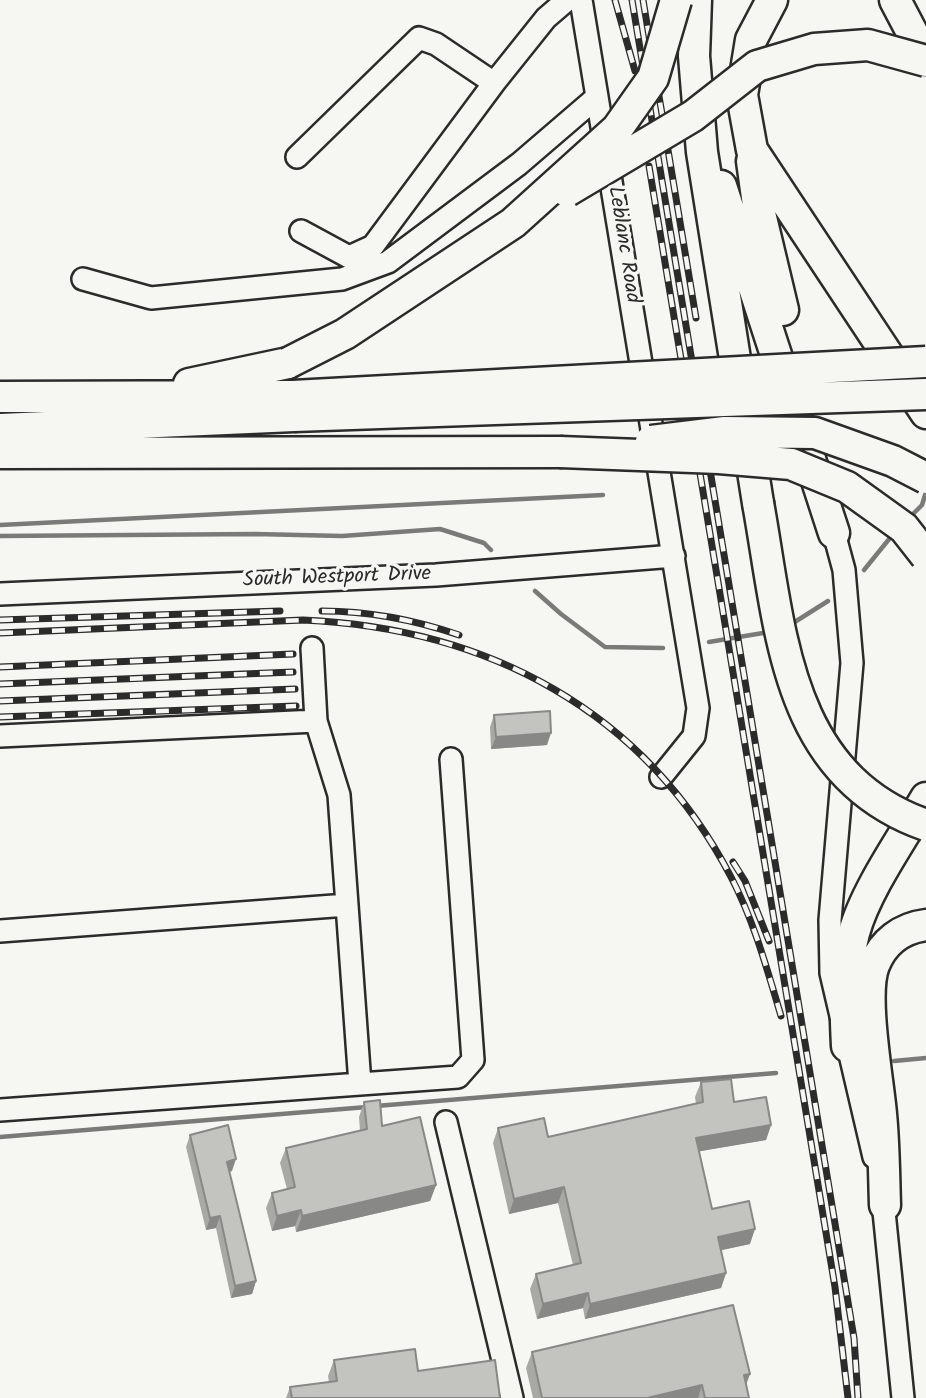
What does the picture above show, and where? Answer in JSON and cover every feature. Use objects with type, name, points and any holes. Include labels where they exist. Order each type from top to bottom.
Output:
[{"type":"highway","points":[[513,223],[617,129],[653,78],[676,0]]},
{"type":"highway","points":[[696,0],[694,56],[702,152],[758,503],[791,681],[811,729],[846,776],[896,814],[926,825]]},
{"type":"highway","points":[[772,0],[751,40],[741,95],[752,150],[758,205],[834,533]]},
{"type":"highway","points":[[895,0],[926,60]]},
{"type":"highway","points":[[126,398],[288,363],[345,334],[513,223],[693,116],[757,66],[814,48],[868,45],[926,60]]},
{"type":"highway","points":[[694,56],[721,186],[834,533]]},
{"type":"highway","points":[[752,150],[926,414]]},
{"type":"highway","points":[[0,429],[926,362]]},
{"type":"highway","points":[[0,397],[126,398],[294,406],[926,394]]},
{"type":"highway","points":[[560,452],[725,432],[815,433],[893,461],[926,478]]},
{"type":"highway","points":[[0,453],[560,452],[719,458],[791,464],[846,487],[904,528],[926,556]]},
{"type":"highway","points":[[847,1046],[846,973],[854,930],[877,883],[926,799]]},
{"type":"highway","points":[[885,1206],[882,1118],[870,992],[873,967],[884,946],[895,936],[926,925]]},
{"type":"street","points":[[381,254],[494,83],[545,18],[567,0]]},
{"type":"street","name":"Leblanc Road","points":[[581,0],[698,708],[694,736],[661,777]]},
{"type":"street","points":[[297,157],[419,38],[436,44],[494,83]]},
{"type":"street","points":[[83,279],[151,298],[342,279],[519,164],[597,97]]},
{"type":"street","points":[[301,231],[349,257],[381,254]]},
{"type":"street","points":[[834,533],[847,591],[852,663],[830,920],[831,973],[885,1206],[903,1398]]},
{"type":"street","name":"South Westport Drive","points":[[0,594],[436,575],[674,556]]},
{"type":"street","points":[[312,649],[316,722],[339,795],[360,1084]]},
{"type":"street","points":[[0,737],[316,722]]},
{"type":"street","points":[[0,1110],[458,1077],[473,1060],[451,760]]},
{"type":"street","points":[[0,931],[347,905]]},
{"type":"street","points":[[446,1122],[512,1398]]},
{"type":"building","points":[[550,711],[551,733],[496,737],[494,715]]},
{"type":"building","points":[[731,1079],[734,1102],[766,1097],[771,1125],[696,1138],[712,1209],[749,1201],[755,1229],[718,1237],[726,1273],[590,1304],[588,1293],[543,1304],[536,1274],[581,1263],[564,1187],[514,1199],[498,1128],[544,1118],[548,1137],[703,1102],[701,1082]]},
{"type":"building","points":[[380,1100],[382,1126],[420,1117],[436,1185],[302,1216],[301,1210],[277,1216],[272,1193],[295,1187],[286,1148],[367,1129],[364,1102]]},
{"type":"building","points":[[228,1125],[236,1159],[227,1162],[256,1281],[235,1286],[220,1216],[210,1218],[190,1135]]},
{"type":"building","points":[[733,1305],[750,1374],[744,1375],[749,1398],[705,1398],[702,1385],[647,1398],[542,1398],[532,1352]]},
{"type":"building","points":[[415,1349],[418,1371],[495,1360],[500,1398],[292,1398],[290,1387],[337,1381],[334,1360]]},
{"type":"waterway","points":[[908,519],[922,505],[926,492]]},
{"type":"waterway","points":[[0,525],[603,495]]},
{"type":"waterway","points":[[0,536],[342,536],[440,529],[484,543],[491,550]]},
{"type":"waterway","points":[[864,570],[894,533]]},
{"type":"waterway","points":[[535,591],[605,647],[663,648]]},
{"type":"waterway","points":[[790,625],[828,601]]},
{"type":"waterway","points":[[709,642],[769,632]]},
{"type":"waterway","points":[[894,1061],[926,1058]]},
{"type":"waterway","points":[[376,1106],[776,1073]]},
{"type":"waterway","points":[[0,1137],[367,1107]]},
{"type":"railway","points":[[615,0],[635,71]]},
{"type":"railway","points":[[632,0],[854,1338],[858,1398]]},
{"type":"railway","points":[[643,0],[696,318]]},
{"type":"railway","points":[[649,166],[835,1287],[848,1398]]},
{"type":"railway","points":[[0,620],[280,611]]},
{"type":"railway","points":[[322,611],[391,617],[459,635]]},
{"type":"railway","points":[[0,633],[303,620],[371,626],[435,640],[496,661],[553,689],[606,724],[653,768],[695,818],[731,877],[747,911],[781,1016]]},
{"type":"railway","points":[[0,667],[293,654]]},
{"type":"railway","points":[[0,684],[293,672]]},
{"type":"railway","points":[[0,701],[295,689]]},
{"type":"railway","points":[[0,717],[296,706]]},
{"type":"railway","points":[[733,862],[745,881],[769,941]]}]
